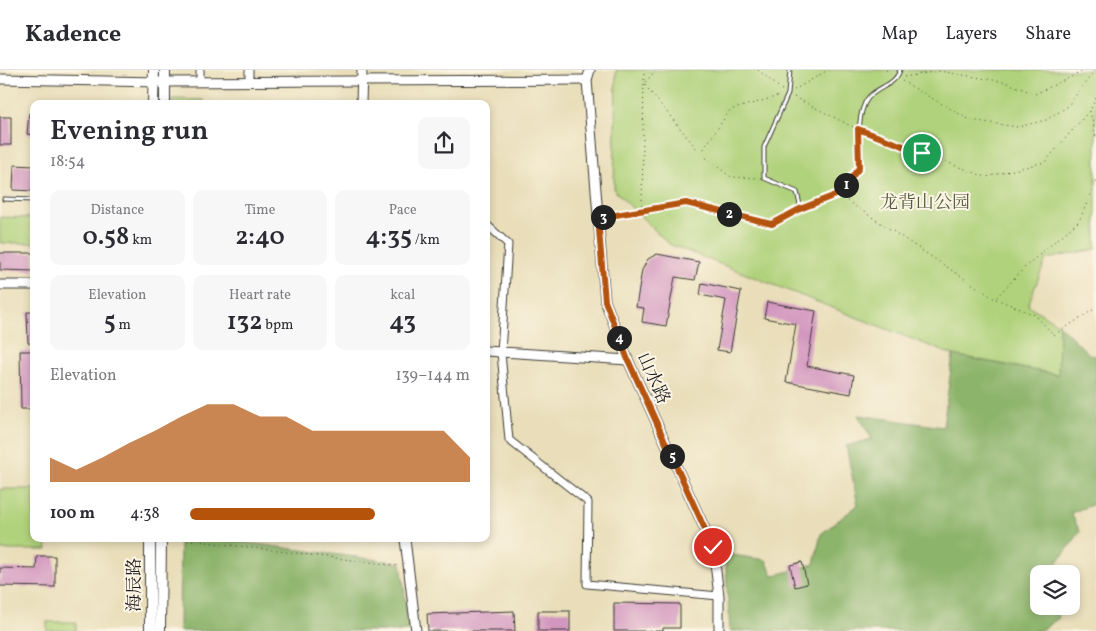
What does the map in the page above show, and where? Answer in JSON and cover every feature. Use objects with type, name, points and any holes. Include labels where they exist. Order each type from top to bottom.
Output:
[{"type":"main road","points":[[153,100],[154,70]]},
{"type":"main road","points":[[165,70],[165,100]]},
{"type":"main road","name":"海辰路","points":[[150,542],[150,631]]},
{"type":"main road","name":"海辰路","points":[[160,631],[161,542]]},
{"type":"street","points":[[200,70],[200,82]]},
{"type":"street","points":[[248,70],[248,82]]},
{"type":"street","points":[[361,100],[360,82],[362,70]]},
{"type":"street","name":"山水路","points":[[590,70],[588,80],[605,301],[628,360],[713,547],[719,596],[719,631]]},
{"type":"street","points":[[0,80],[154,82],[588,80]]},
{"type":"street","points":[[490,228],[508,244],[501,353],[509,440],[588,502],[587,584],[719,596]]},
{"type":"street","points":[[0,284],[30,285]]},
{"type":"street","points":[[490,352],[628,360]]},
{"type":"street","points":[[405,542],[416,631]]},
{"type":"lane","points":[[790,70],[788,94],[764,147],[764,178],[796,192],[800,209]]},
{"type":"lane","points":[[598,218],[686,203],[772,224],[800,209],[838,194],[859,168],[858,129],[868,98],[897,78],[900,70]]},
{"type":"lane","points":[[4,199],[30,200]]},
{"type":"path","points":[[642,210],[644,70]]},
{"type":"path","points":[[644,84],[656,70]]},
{"type":"path","points":[[758,70],[788,94],[858,129],[986,177],[1045,162],[1090,110],[1096,98]]},
{"type":"path","points":[[701,154],[730,110],[788,94],[828,70]]},
{"type":"path","points":[[897,78],[939,71],[1004,82],[1035,94],[1086,70]]},
{"type":"path","points":[[897,78],[970,120],[1018,127],[1046,120],[1067,107],[1096,70]]},
{"type":"path","points":[[644,84],[701,154],[731,177],[764,178]]},
{"type":"path","points":[[1090,110],[1096,136]]},
{"type":"path","points":[[995,299],[1027,265],[1079,221],[1095,185],[1096,176]]},
{"type":"path","points":[[838,194],[995,299],[1035,315],[1054,335],[1096,308]]},
{"type":"path","points":[[206,542],[408,567]]},
{"type":"green space","name":"龙背山公园","points":[[616,70],[1096,70],[1096,249],[1046,259],[1028,305],[1059,325],[1059,375],[953,355],[669,244],[614,190]]},
{"type":"green space","points":[[0,217],[30,218],[30,243],[0,243]]},
{"type":"green space","points":[[1059,325],[1089,354],[1096,356],[1096,503],[1071,513],[1080,532],[1056,565],[1030,565],[1030,615],[1058,615],[1059,618],[1039,631],[730,631],[725,554],[766,560],[773,576],[814,564],[821,534],[858,505],[846,446],[872,439],[858,415],[943,427],[953,355],[1058,375]]},
{"type":"green space","points":[[0,489],[30,489],[30,542],[46,542],[47,550],[0,550]]},
{"type":"green space","points":[[180,542],[240,542],[401,563],[409,631],[179,631]]},
{"type":"green space","points":[[47,622],[76,622],[76,631],[47,631]]},
{"type":"building","points":[[29,113],[30,113],[30,134],[27,134]]},
{"type":"building","points":[[0,117],[11,117],[11,145],[0,145]]},
{"type":"building","points":[[14,165],[30,166],[30,191],[13,190]]},
{"type":"building","points":[[0,253],[30,253],[30,271],[0,270]]},
{"type":"building","points":[[657,254],[699,262],[695,280],[675,277],[666,326],[642,322],[644,308],[636,307],[642,270],[648,259]]},
{"type":"building","points":[[702,283],[741,291],[730,352],[717,350],[726,300],[700,295]]},
{"type":"building","points":[[767,302],[816,311],[807,366],[854,375],[851,394],[786,382],[796,324],[764,318]]},
{"type":"building","points":[[27,312],[30,312],[30,343],[28,343]]},
{"type":"building","points":[[20,351],[30,351],[30,409],[21,409]]},
{"type":"building","points":[[37,556],[55,556],[55,587],[0,586],[0,568],[36,569]]},
{"type":"building","points":[[802,562],[807,584],[795,587],[790,565]]},
{"type":"building","points":[[614,603],[680,604],[680,628],[663,628],[663,631],[614,631]]},
{"type":"building","points":[[514,611],[515,631],[428,631],[427,614]]},
{"type":"building","points":[[538,611],[570,611],[570,631],[538,631]]},
{"type":"route","points":[[713,547],[628,360],[605,301],[598,218],[686,203],[772,224],[800,209],[838,194],[859,168],[858,129],[922,153]]}]
